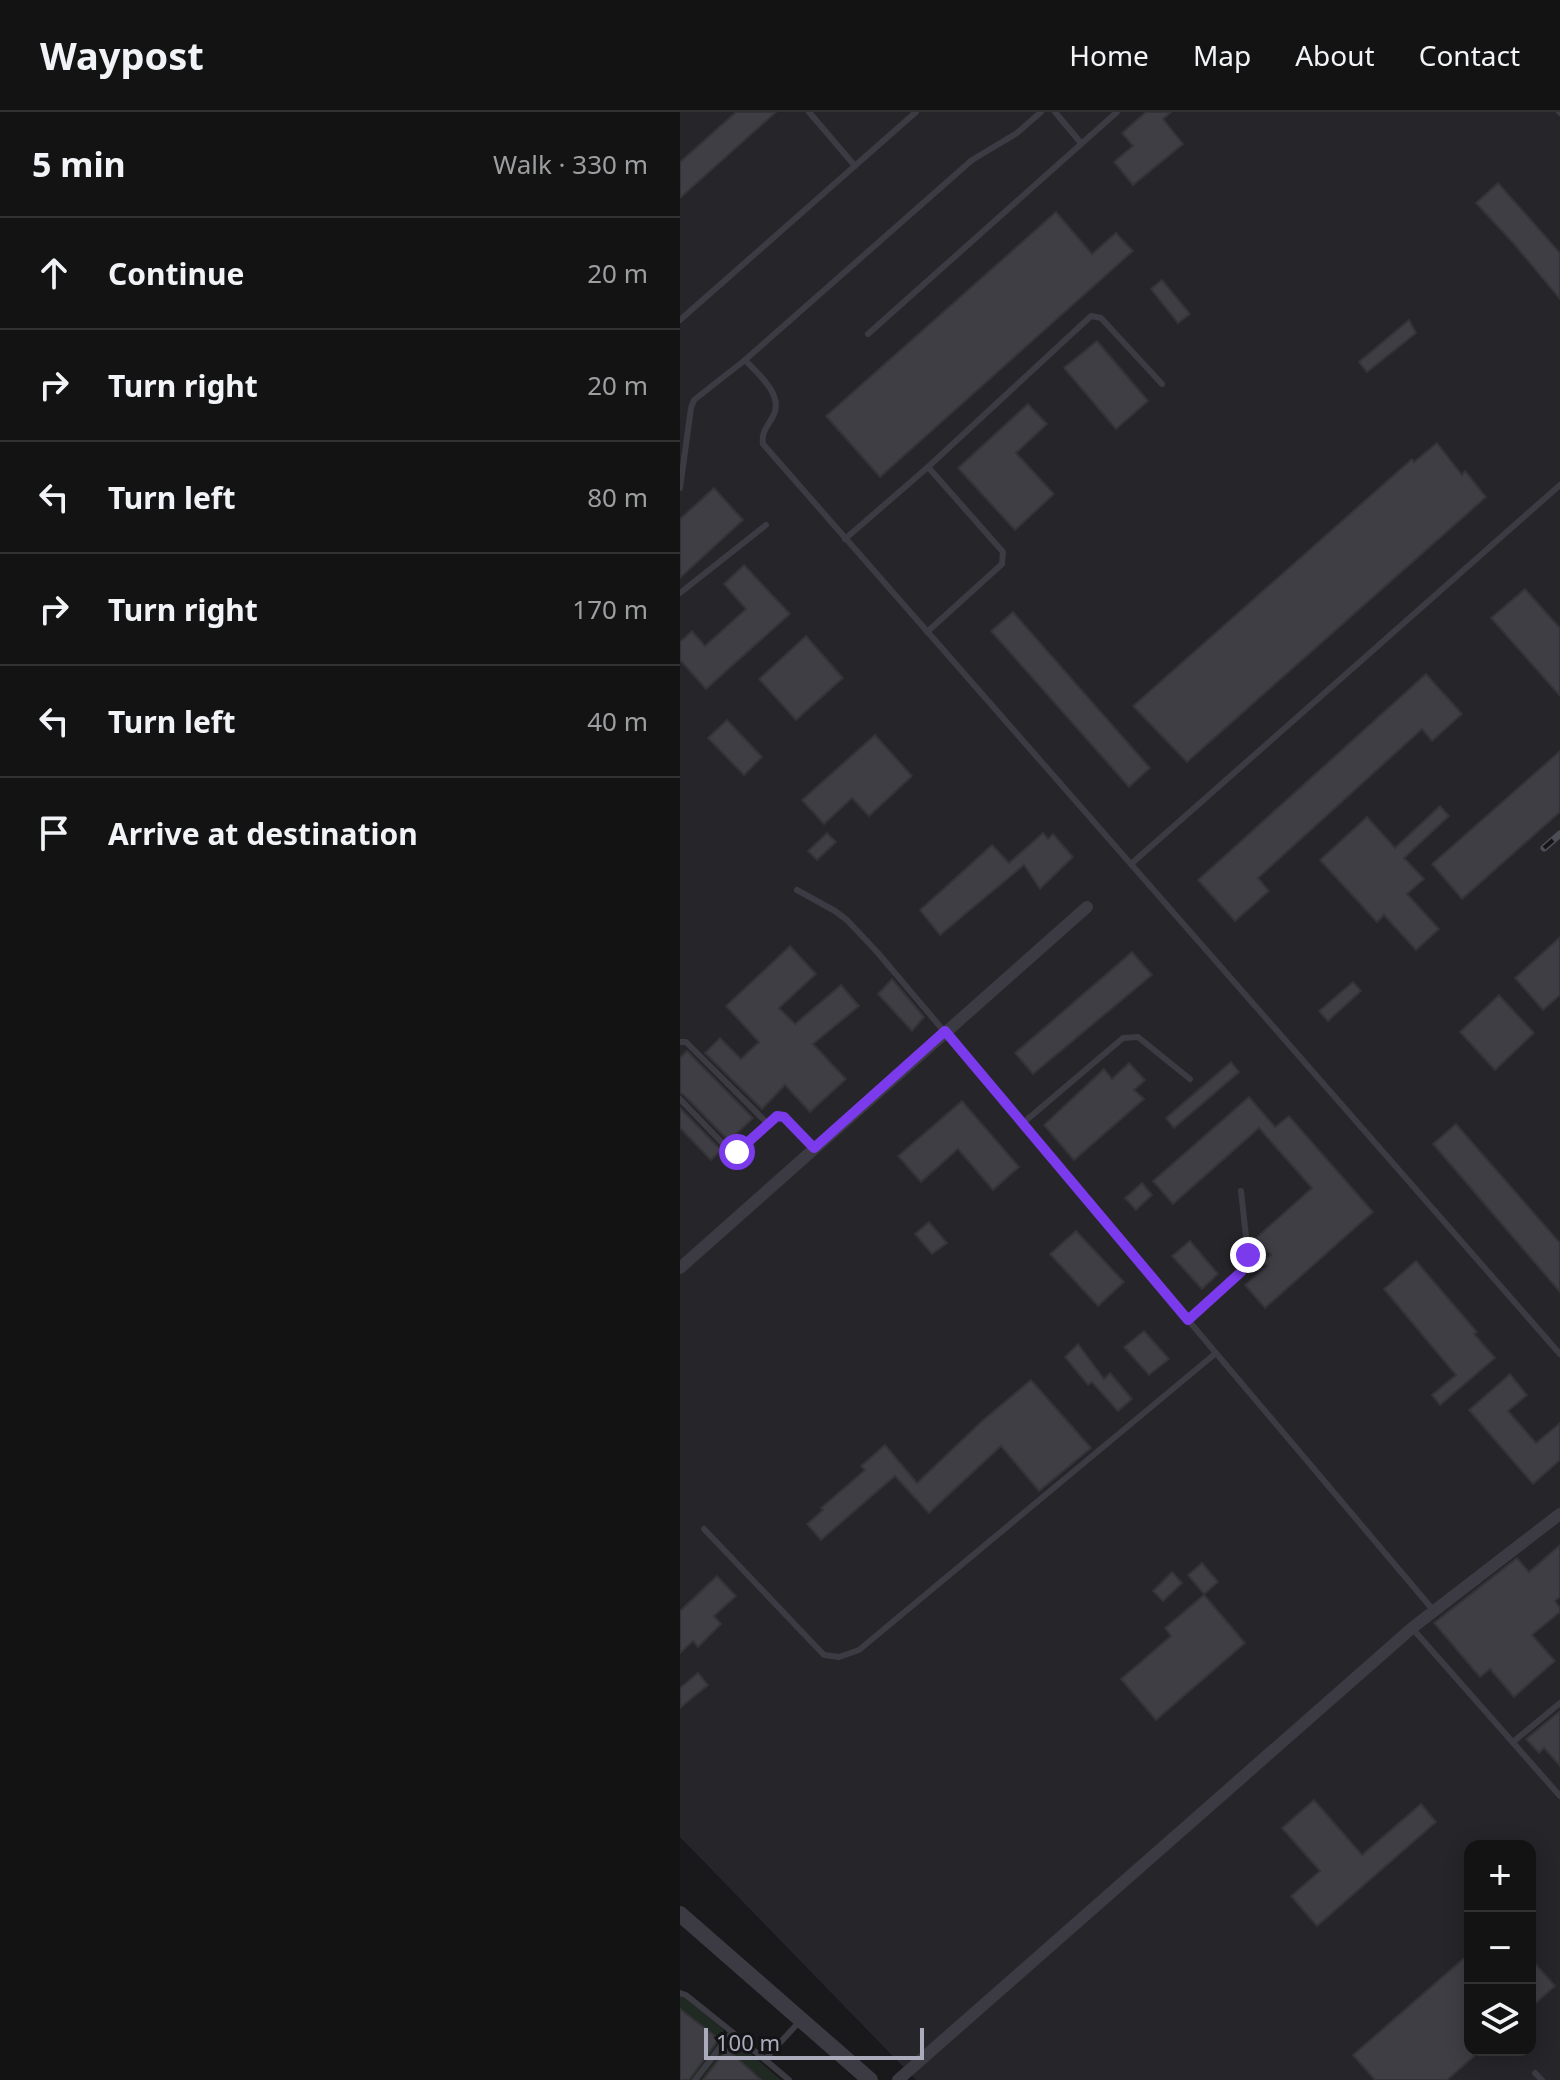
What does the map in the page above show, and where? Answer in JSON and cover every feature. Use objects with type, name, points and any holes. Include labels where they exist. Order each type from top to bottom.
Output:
[{"type":"street","points":[[680,1268],[1087,907]]},
{"type":"street","points":[[898,2080],[1412,1628],[1560,1514]]},
{"type":"street","points":[[680,1914],[870,2080]]},
{"type":"lane","points":[[809,112],[855,166]]},
{"type":"lane","points":[[680,320],[916,112]]},
{"type":"lane","points":[[680,488],[694,400],[745,360],[972,160],[1017,133],[1041,112]]},
{"type":"lane","points":[[1055,112],[1081,143]]},
{"type":"lane","points":[[868,334],[1117,112]]},
{"type":"lane","points":[[845,539],[928,467],[1091,316],[1101,318],[1162,384]]},
{"type":"lane","points":[[745,360],[769,387],[775,399],[776,411],[762,434],[763,444],[1560,1354]]},
{"type":"lane","points":[[927,632],[1002,564],[1003,552],[928,467]]},
{"type":"lane","points":[[1131,864],[1560,485]]},
{"type":"lane","points":[[680,593],[766,525]]},
{"type":"lane","points":[[797,890],[847,920],[878,953],[1434,1611]]},
{"type":"lane","points":[[1023,1123],[1123,1038],[1138,1037],[1190,1079]]},
{"type":"lane","points":[[680,1042],[686,1042],[768,1124]]},
{"type":"lane","points":[[680,1099],[731,1152],[737,1152],[777,1116],[784,1117],[814,1148]]},
{"type":"lane","points":[[1188,1320],[1246,1264],[1248,1255],[1241,1191]]},
{"type":"lane","points":[[704,1529],[824,1655],[839,1657],[859,1650],[1216,1353]]},
{"type":"lane","points":[[1412,1628],[1560,1796]]},
{"type":"lane","points":[[1513,1742],[1560,1703]]},
{"type":"lane","points":[[680,1993],[789,2080]]},
{"type":"lane","points":[[765,2059],[801,2020]]},
{"type":"lane","points":[[695,2080],[732,2032]]},
{"type":"lane","points":[[1535,2073],[1542,2080]]},
{"type":"shaded area","points":[[680,112],[1560,112],[1560,2080],[916,2080],[680,1837]]},
{"type":"shaded area","points":[[680,1992],[781,2080],[680,2080]]},
{"type":"building","points":[[736,112],[776,112],[680,198],[680,162]]},
{"type":"building","points":[[1146,112],[1171,112],[1163,119],[1183,144],[1133,185],[1114,162],[1133,146],[1122,133]]},
{"type":"building","points":[[1498,183],[1560,253],[1560,299],[1476,203]]},
{"type":"building","points":[[1056,212],[1092,254],[1116,233],[1133,251],[880,477],[826,416]]},
{"type":"building","points":[[1162,280],[1190,314],[1178,323],[1151,289]]},
{"type":"building","points":[[1409,320],[1416,333],[1367,372],[1359,362]]},
{"type":"building","points":[[1097,341],[1148,401],[1116,429],[1064,368]]},
{"type":"building","points":[[1028,404],[1047,424],[1016,453],[1054,494],[1015,530],[958,468]]},
{"type":"building","points":[[1437,443],[1462,475],[1465,471],[1486,497],[1187,762],[1133,706],[1412,459],[1414,462]]},
{"type":"building","points":[[714,488],[743,520],[680,578],[680,519]]},
{"type":"building","points":[[744,565],[790,614],[706,689],[680,660],[680,642],[692,631],[705,646],[746,609],[724,584]]},
{"type":"building","points":[[1525,589],[1560,628],[1560,696],[1491,618]]},
{"type":"building","points":[[1013,612],[1150,768],[1129,787],[991,631]]},
{"type":"building","points":[[806,636],[843,678],[796,720],[759,679]]},
{"type":"building","points":[[1426,674],[1462,714],[1432,741],[1422,729],[1258,878],[1269,891],[1235,921],[1198,880]]},
{"type":"building","points":[[727,720],[762,757],[744,775],[708,738]]},
{"type":"building","points":[[875,735],[912,776],[869,816],[852,798],[824,824],[802,800]]},
{"type":"building","points":[[1560,751],[1560,812],[1462,899],[1432,864]]},
{"type":"building","points":[[1440,806],[1449,816],[1404,858],[1424,879],[1407,894],[1439,929],[1416,950],[1384,915],[1377,922],[1320,860],[1367,817],[1395,848]]},
{"type":"building","points":[[827,833],[836,842],[817,860],[808,851]]},
{"type":"building","points":[[1043,833],[1048,839],[1053,834],[1073,857],[1040,889],[1024,865],[940,935],[920,910],[992,845],[1009,863]]},
{"type":"building","points":[[1560,937],[1560,995],[1543,1010],[1515,978]]},
{"type":"building","points":[[790,946],[816,974],[779,1008],[795,1024],[841,985],[859,1006],[813,1044],[846,1079],[810,1112],[785,1085],[762,1109],[705,1053],[720,1038],[741,1059],[759,1042],[726,1006]]},
{"type":"building","points":[[1132,952],[1152,975],[1033,1074],[1015,1053]]},
{"type":"building","points":[[892,979],[924,1017],[912,1031],[878,994]]},
{"type":"building","points":[[1353,982],[1361,991],[1328,1021],[1319,1011]]},
{"type":"building","points":[[1499,995],[1534,1033],[1495,1070],[1460,1032]]},
{"type":"building","points":[[687,1051],[753,1118],[729,1141],[680,1093],[680,1058]]},
{"type":"building","points":[[1231,1062],[1239,1072],[1174,1128],[1166,1118]]},
{"type":"building","points":[[1129,1063],[1145,1080],[1134,1090],[1144,1099],[1074,1160],[1044,1125],[1104,1069],[1112,1079]]},
{"type":"building","points":[[1249,1097],[1275,1127],[1289,1116],[1373,1212],[1265,1308],[1245,1285],[1267,1266],[1263,1262],[1271,1255],[1256,1238],[1312,1188],[1259,1128],[1173,1204],[1153,1181]]},
{"type":"building","points":[[962,1101],[1019,1167],[993,1190],[958,1149],[921,1182],[898,1156]]},
{"type":"building","points":[[680,1108],[721,1150],[711,1160],[680,1128]]},
{"type":"building","points":[[1456,1124],[1560,1243],[1560,1292],[1433,1144]]},
{"type":"building","points":[[1142,1183],[1152,1195],[1136,1210],[1125,1198]]},
{"type":"building","points":[[929,1222],[947,1243],[932,1254],[915,1234]]},
{"type":"building","points":[[1076,1231],[1124,1282],[1098,1306],[1050,1254]]},
{"type":"building","points":[[1190,1241],[1218,1274],[1202,1289],[1172,1256]]},
{"type":"building","points":[[1416,1261],[1477,1332],[1474,1334],[1495,1358],[1440,1405],[1432,1395],[1456,1375],[1384,1289]]},
{"type":"building","points":[[1144,1331],[1169,1359],[1149,1375],[1124,1347]]},
{"type":"building","points":[[1078,1344],[1104,1379],[1110,1373],[1132,1399],[1118,1411],[1092,1382],[1088,1385],[1065,1357]]},
{"type":"building","points":[[1510,1374],[1527,1395],[1508,1411],[1536,1443],[1560,1423],[1560,1460],[1533,1484],[1469,1410]]},
{"type":"building","points":[[1031,1380],[1091,1448],[1039,1491],[1001,1446],[929,1513],[895,1476],[821,1540],[807,1524],[865,1470],[861,1466],[885,1445],[917,1483]]},
{"type":"building","points":[[1560,1545],[1560,1597],[1555,1601],[1560,1612],[1532,1635],[1555,1661],[1514,1697],[1490,1669],[1480,1677],[1434,1623],[1517,1558],[1529,1572]]},
{"type":"building","points":[[1202,1563],[1218,1582],[1204,1594],[1188,1575]]},
{"type":"building","points":[[1172,1572],[1182,1583],[1163,1601],[1153,1591]]},
{"type":"building","points":[[717,1576],[736,1596],[714,1616],[721,1624],[698,1647],[693,1641],[680,1653],[680,1611]]},
{"type":"building","points":[[1204,1595],[1245,1643],[1156,1720],[1121,1679],[1171,1636],[1165,1628]]},
{"type":"building","points":[[698,1673],[708,1685],[680,1708],[680,1688]]},
{"type":"building","points":[[1560,1711],[1560,1766],[1544,1748],[1539,1753],[1526,1739]]},
{"type":"building","points":[[1314,1800],[1362,1855],[1421,1804],[1436,1822],[1317,1926],[1291,1896],[1320,1871],[1282,1828]]},
{"type":"building","points":[[1464,1958],[1464,2056],[1474,2056],[1447,2080],[1375,2080],[1353,2055]]},
{"type":"building","points":[[1536,1965],[1555,1986],[1536,2003]]},
{"type":"building","points":[[680,2009],[718,2040],[689,2080],[680,2080]]},
{"type":"building","points":[[727,2049],[761,2080],[703,2080]]},
{"type":"railway","points":[[1544,848],[1560,834]]},
{"type":"route","points":[[737,1152],[777,1116],[784,1117],[814,1148],[945,1031],[1188,1320],[1241,1272],[1248,1255]]}]
